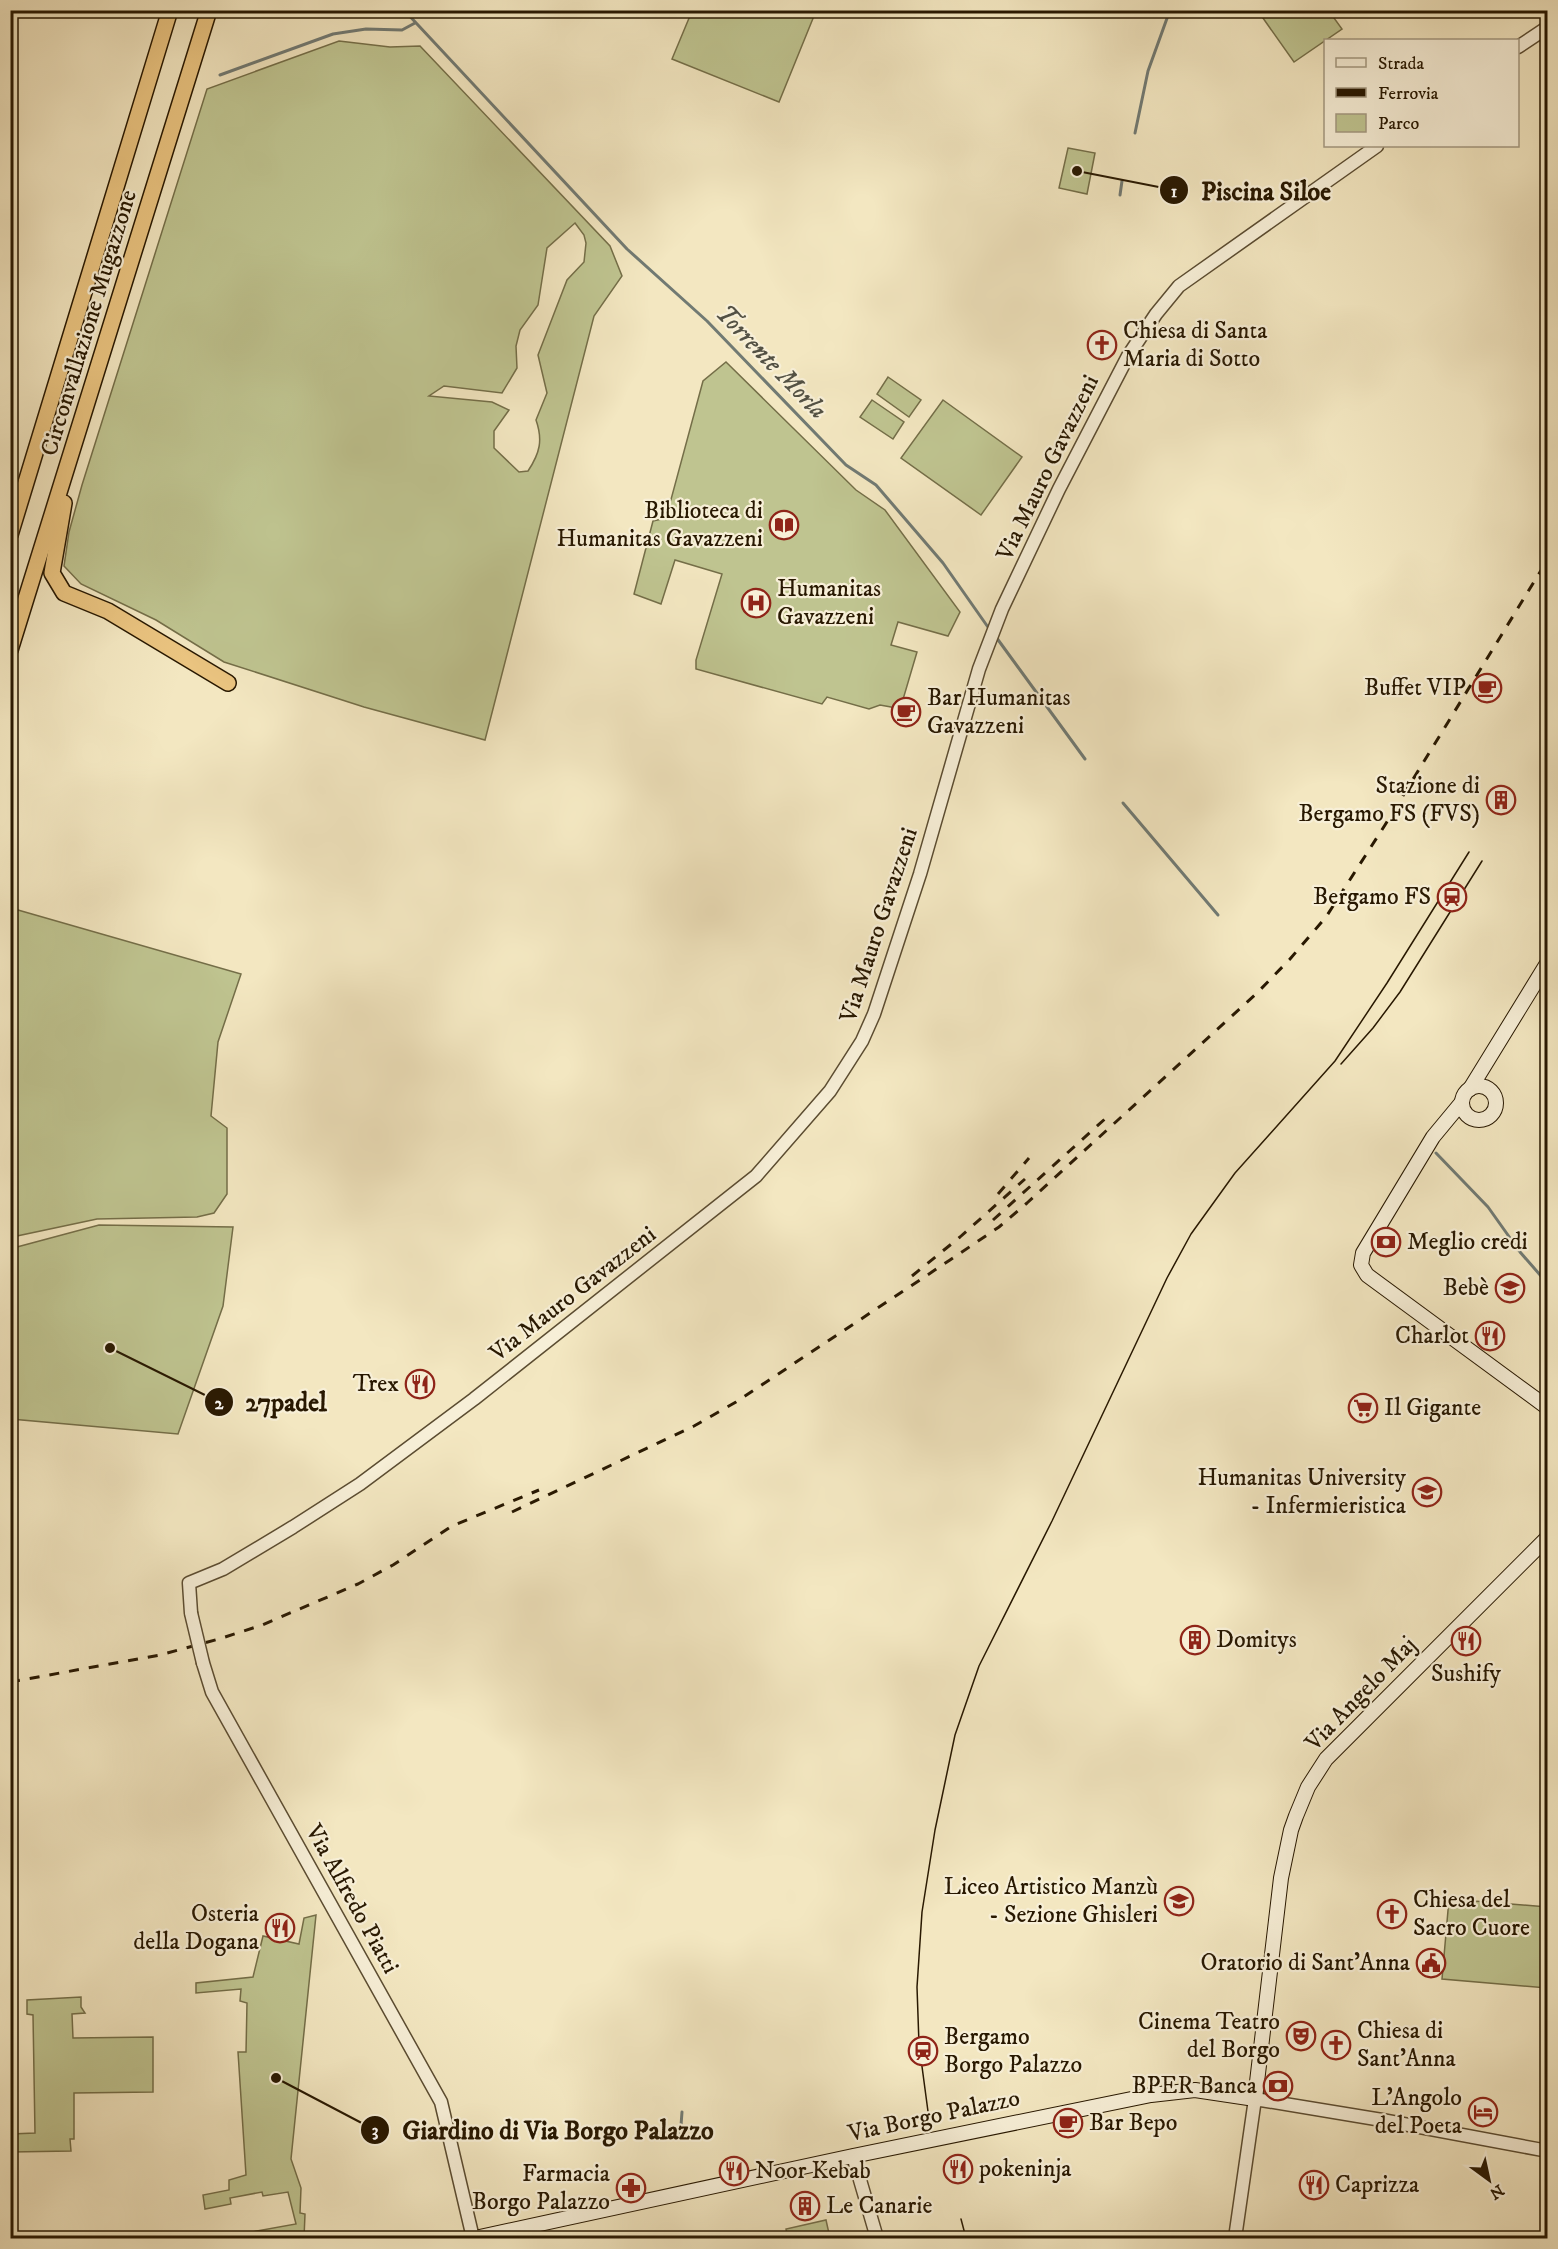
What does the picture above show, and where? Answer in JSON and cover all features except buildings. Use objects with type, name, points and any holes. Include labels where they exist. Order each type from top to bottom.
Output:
[{"type":"highway","name":"Circonvallazione Mugazzone","points":[[10,535],[170,10]]},
{"type":"highway","name":"Circonvallazione Mugazzone","points":[[10,650],[209,10]]},
{"type":"highway","points":[[72,453],[52,573],[59,587],[64,593],[108,610],[228,683]]},
{"type":"main road","points":[[1548,962],[1462,1102],[1433,1137],[1360,1257],[1360,1265],[1365,1273],[1548,1408]]},
{"type":"main road","points":[[1462,1102],[1466,1115],[1473,1119],[1485,1119],[1493,1112],[1495,1100],[1490,1091],[1481,1087],[1470,1089]]},
{"type":"main road","name":"Via Angelo Maj","points":[[1255,2099],[1281,1878],[1291,1830],[1308,1787],[1326,1758],[1548,1537]]},
{"type":"main road","name":"Via Borgo Palazzo","points":[[474,2238],[853,2156],[1151,2095],[1195,2090],[1255,2099]]},
{"type":"street","points":[[1519,46],[1548,20]]},
{"type":"street","points":[[1532,36],[1548,27]]},
{"type":"street","name":"Via Mauro Gavazzeni","points":[[189,1583],[223,1569],[360,1484],[474,1399],[756,1176],[830,1091],[862,1041],[874,1014],[920,874],[979,669],[1002,609],[1059,489],[1128,356],[1155,314],[1179,286],[1376,147]]},
{"type":"street","name":"Via Alfredo Piatti","points":[[189,1583],[191,1613],[212,1692],[441,2102],[474,2238]]},
{"type":"street","points":[[1235,2238],[1255,2099]]},
{"type":"street","name":"Via Borgo Palazzo","points":[[1255,2099],[1548,2151]]},
{"type":"street","points":[[853,2156],[877,2238]]},
{"type":"green space","points":[[692,11],[705,11],[723,17],[726,11],[816,11],[779,102],[672,59]]},
{"type":"green space","points":[[1258,11],[1329,11],[1342,29],[1324,39],[1324,41],[1294,62]]},
{"type":"green space","points":[[339,41],[390,47],[420,46],[610,246],[622,276],[594,316],[485,740],[364,707],[224,662],[156,620],[81,584],[64,566],[69,532],[82,485],[207,89]],"holes":[[[575,223],[584,235],[586,243],[584,262],[567,280],[538,355],[547,393],[536,420],[540,440],[538,452],[528,471],[519,472],[494,448],[494,431],[509,410],[492,402],[429,396],[444,386],[502,393],[517,368],[516,346],[520,330],[538,305],[547,248]]]},
{"type":"green space","points":[[1068,148],[1095,153],[1087,194],[1059,188]]},
{"type":"green space","points":[[726,362],[856,490],[885,510],[960,612],[948,636],[898,622],[891,645],[917,652],[899,713],[891,707],[880,705],[869,709],[827,697],[822,704],[696,669],[696,660],[722,574],[675,560],[661,604],[634,594],[653,521],[666,518],[703,381]]},
{"type":"green space","points":[[888,377],[921,400],[909,417],[877,394]]},
{"type":"green space","points":[[872,400],[904,422],[893,439],[860,417]]},
{"type":"green space","points":[[943,400],[1022,457],[981,515],[901,458]]},
{"type":"green space","points":[[11,908],[241,974],[218,1042],[211,1116],[227,1128],[227,1194],[214,1213],[197,1217],[97,1219],[17,1236],[11,1240]]},
{"type":"green space","points":[[99,1225],[233,1227],[223,1306],[178,1434],[11,1419],[11,1250]]},
{"type":"green space","points":[[1449,1899],[1547,1907],[1547,1988],[1442,1979]]},
{"type":"green space","points":[[316,1915],[291,2159],[301,2188],[300,2213],[305,2214],[304,2238],[218,2238],[296,2224],[288,2192],[263,2196],[262,2192],[230,2198],[231,2204],[205,2209],[203,2195],[229,2190],[229,2180],[246,2175],[238,2052],[246,2052],[247,2003],[240,2001],[241,1989],[196,1993],[196,1983],[253,1977],[263,1936],[299,1944],[304,1918]]},
{"type":"green space","points":[[81,1997],[81,2007],[85,2013],[72,2014],[73,2038],[153,2037],[153,2092],[74,2093],[74,2139],[70,2139],[71,2151],[11,2152],[11,2134],[35,2133],[33,2015],[27,2014],[27,2000]]},
{"type":"green space","points":[[826,2220],[830,2238],[788,2238],[786,2229]]},
{"type":"waterway","name":"Torrente Morla","points":[[404,10],[627,249],[707,321],[846,465],[876,485],[943,563],[990,630]]},
{"type":"waterway","points":[[1135,133],[1148,71],[1170,10]]},
{"type":"waterway","points":[[220,75],[333,34],[366,29],[402,30],[415,23]]},
{"type":"waterway","points":[[1120,195],[1122,181]]},
{"type":"waterway","name":"Torrente Morla","points":[[996,637],[1085,759]]},
{"type":"waterway","name":"Torrente Morla","points":[[1123,803],[1218,915]]},
{"type":"waterway","name":"Torrente Morla","points":[[1436,1153],[1488,1207],[1520,1252],[1548,1284]]},
{"type":"waterway","points":[[680,2139],[682,2112]]},
{"type":"tram line","points":[[929,2119],[919,2044],[917,1987],[922,1912],[935,1830],[955,1735],[979,1666],[1052,1521],[1167,1278],[1191,1234],[1235,1173],[1335,1061],[1469,852]]},
{"type":"tram line","points":[[1341,1064],[1373,1028],[1400,992],[1482,861]]},
{"type":"tram line","points":[[961,2219],[966,2238]]},
{"type":"railway","points":[[512,1512],[694,1426],[736,1402],[999,1227],[1256,994],[1326,917],[1548,559]]},
{"type":"railway","points":[[993,1220],[1106,1118]]},
{"type":"railway","points":[[998,1194],[1029,1158]]},
{"type":"railway","points":[[912,1276],[1025,1179]]},
{"type":"railway","points":[[10,1682],[160,1655],[262,1625],[358,1584],[393,1565],[452,1526],[539,1490]]},
{"type":"place","name":"Piscina Siloe","points":[[1077,171]]},
{"type":"place","name":"Chiesa di Santa Maria di Sotto","points":[[1102,345]]},
{"type":"place","name":"Biblioteca di Humanitas Gavazzeni","points":[[784,525]]},
{"type":"place","name":"Humanitas Gavazzeni","points":[[756,603]]},
{"type":"place","name":"Buffet VIP","points":[[1487,688]]},
{"type":"place","name":"Bar Humanitas Gavazzeni","points":[[906,712]]},
{"type":"place","name":"Stazione di Bergamo FS (FVS)","points":[[1501,800]]},
{"type":"place","name":"Bergamo FS","points":[[1452,897]]},
{"type":"place","name":"Meglio credi","points":[[1386,1242]]},
{"type":"place","name":"Bebè","points":[[1510,1288]]},
{"type":"place","name":"Charlot","points":[[1490,1336]]},
{"type":"place","name":"27padel","points":[[110,1348]]},
{"type":"place","name":"Trex","points":[[420,1384]]},
{"type":"place","name":"Il Gigante","points":[[1363,1408]]},
{"type":"place","name":"Humanitas University - Infermieristica","points":[[1427,1492]]},
{"type":"place","name":"Domitys","points":[[1195,1640]]},
{"type":"place","name":"Sushify","points":[[1466,1641]]},
{"type":"place","name":"Liceo Artistico Manzù - Sezione Ghisleri","points":[[1179,1901]]},
{"type":"place","name":"Chiesa del Sacro Cuore","points":[[1392,1914]]},
{"type":"place","name":"Osteria della Dogana","points":[[280,1928]]},
{"type":"place","name":"Oratorio di Sant'Anna","points":[[1431,1963]]},
{"type":"place","name":"Cinema Teatro del Borgo","points":[[1301,2036]]},
{"type":"place","name":"Chiesa di Sant'Anna","points":[[1336,2045]]},
{"type":"place","name":"Bergamo Borgo Palazzo","points":[[923,2051]]},
{"type":"place","name":"Giardino di Via Borgo Palazzo","points":[[276,2078]]},
{"type":"place","name":"BPER Banca","points":[[1278,2086]]},
{"type":"place","name":"L'Angolo del Poeta","points":[[1483,2112]]},
{"type":"place","name":"Bar Bepo","points":[[1068,2123]]},
{"type":"place","name":"pokeninja","points":[[958,2169]]},
{"type":"place","name":"Noor Kebab","points":[[734,2171]]},
{"type":"place","name":"Caprizza","points":[[1314,2185]]},
{"type":"place","name":"Farmacia Borgo Palazzo","points":[[631,2188]]},
{"type":"place","name":"Le Canarie","points":[[805,2206]]}]
